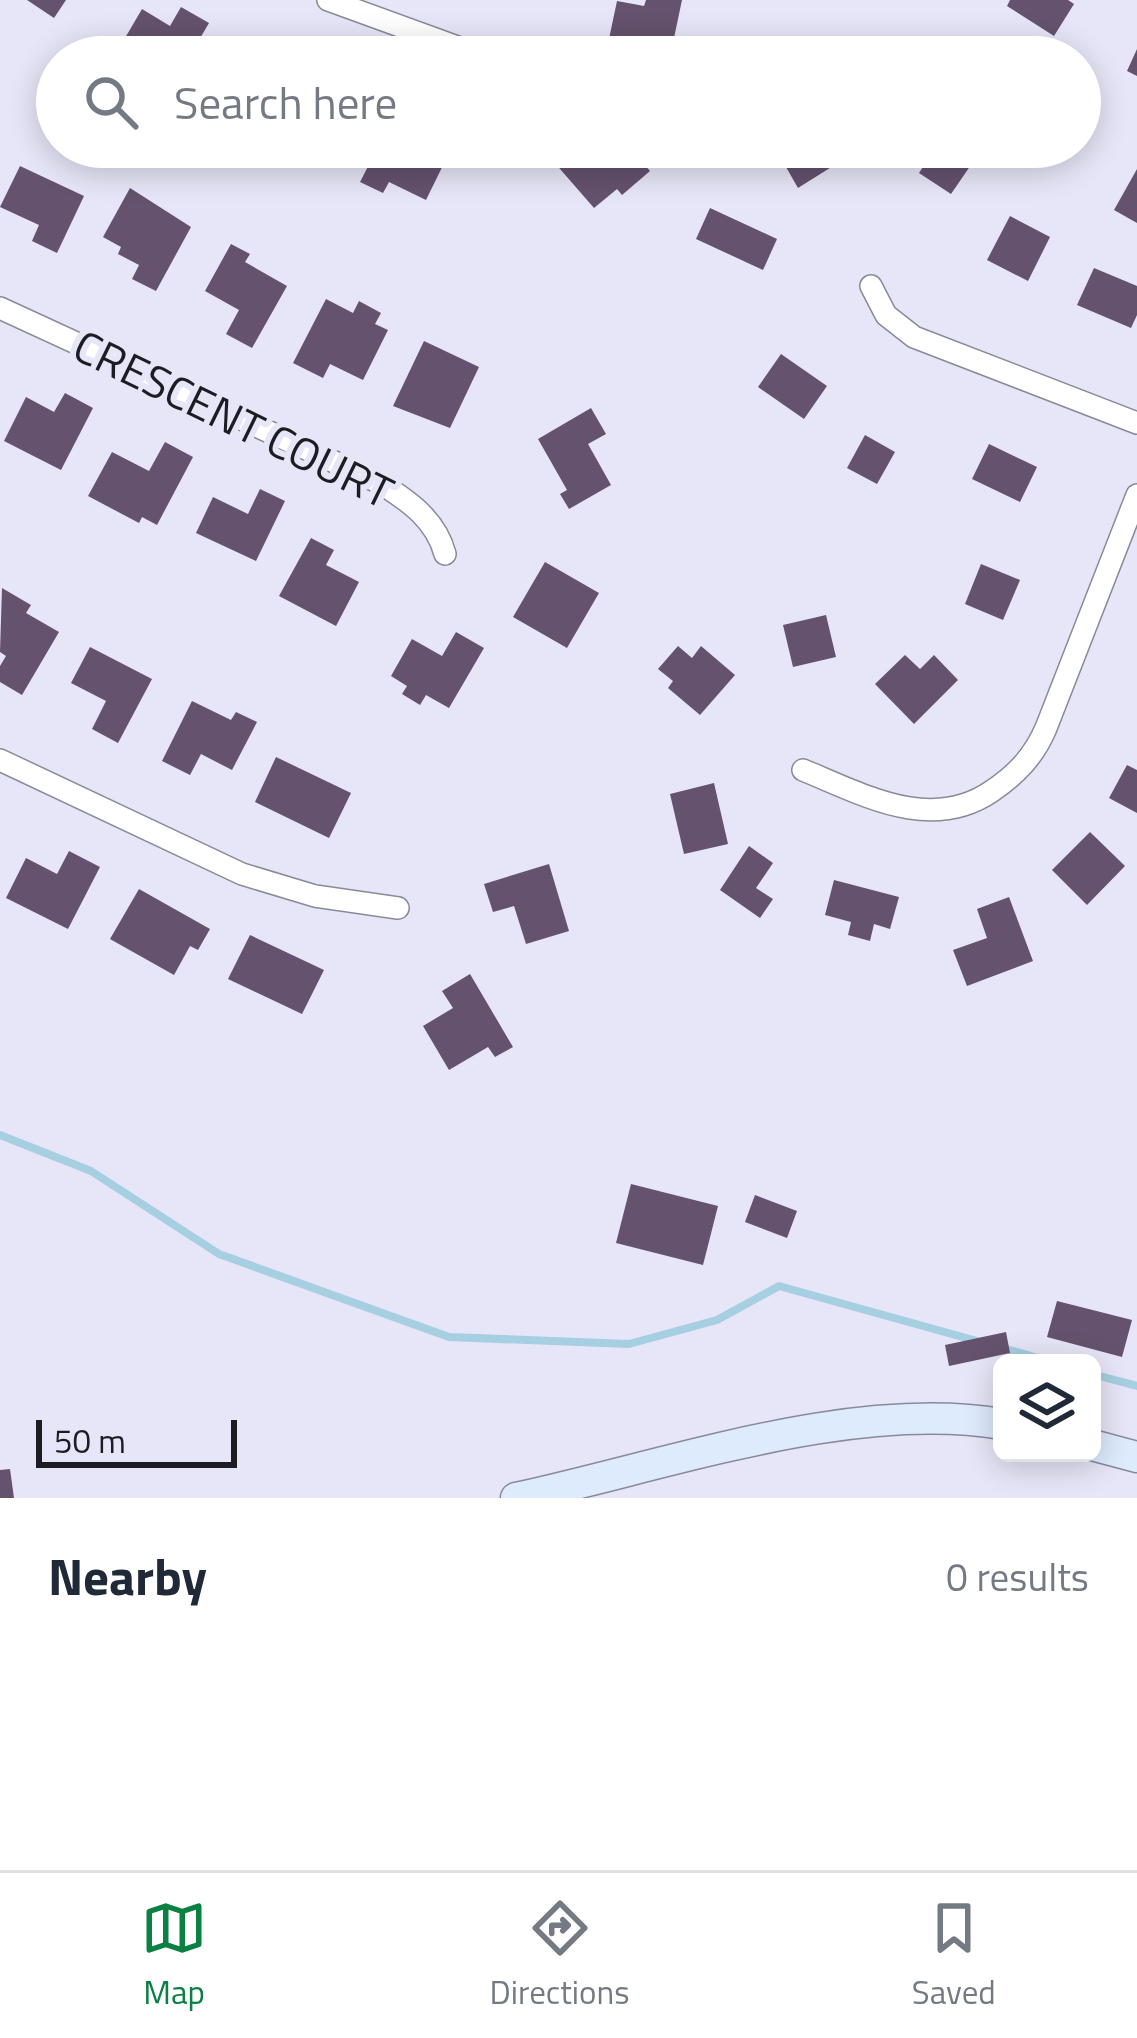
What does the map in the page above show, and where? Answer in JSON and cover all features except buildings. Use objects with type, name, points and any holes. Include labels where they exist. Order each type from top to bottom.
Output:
[{"type":"street","points":[[328,0],[427,36]]},
{"type":"street","points":[[872,286],[886,315],[914,337],[1137,423]]},
{"type":"street","name":"CRESCENT COURT","points":[[0,308],[380,483],[434,527],[445,554]]},
{"type":"street","points":[[803,770],[859,793],[923,811],[976,802],[1011,778],[1038,747],[1137,494]]},
{"type":"street","points":[[0,760],[242,874],[315,896],[398,908]]},
{"type":"street","points":[[515,1498],[586,1490],[759,1441],[876,1421],[937,1418],[993,1423]]},
{"type":"street","points":[[1101,1447],[1137,1457]]},
{"type":"waterway","points":[[0,1135],[91,1171],[219,1254],[449,1337],[629,1344],[717,1320],[779,1286],[977,1341]]},
{"type":"waterway","points":[[1003,1348],[1024,1354]]},
{"type":"waterway","points":[[1101,1376],[1137,1386]]}]
